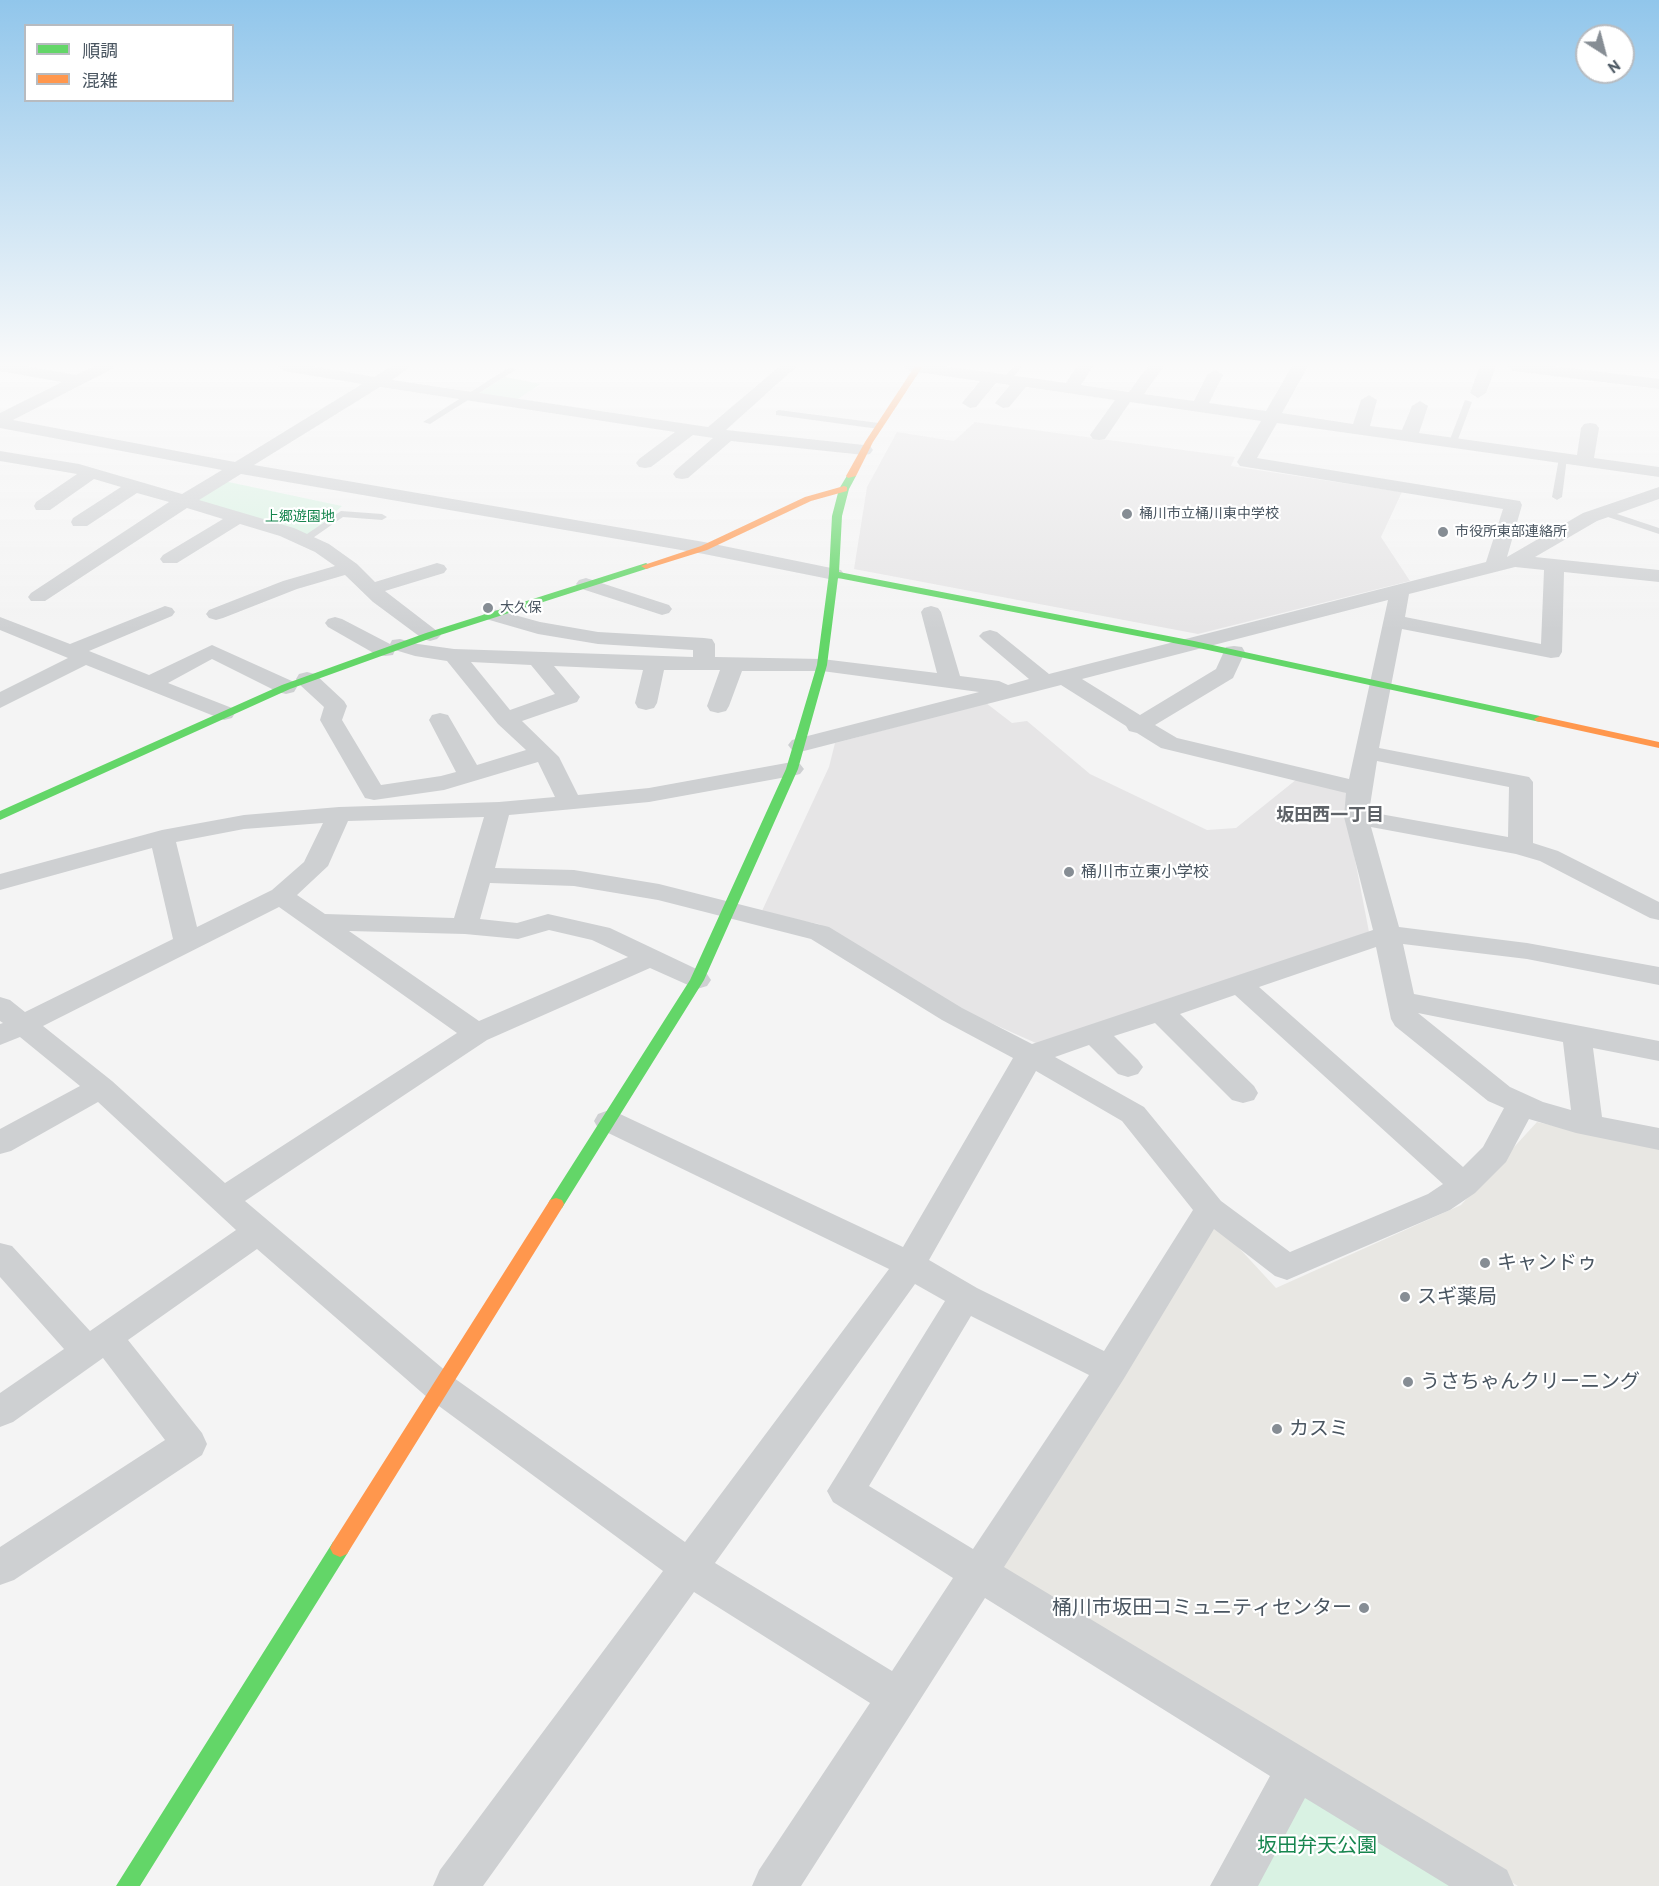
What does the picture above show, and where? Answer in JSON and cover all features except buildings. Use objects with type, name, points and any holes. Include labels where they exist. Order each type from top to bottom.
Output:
[{"type":"street","points":[[166,454],[704,548],[1234,652],[1659,745]]},
{"type":"street","points":[[39,597],[184,501],[262,454]]},
{"type":"street","points":[[645,463],[657,454]]},
{"type":"street","points":[[682,474],[701,454]]},
{"type":"street","points":[[127,1886],[697,980],[792,769],[800,745],[822,665],[834,574],[837,516],[844,489],[862,454]]},
{"type":"street","points":[[1251,454],[1246,462],[1513,505],[1505,563]]},
{"type":"street","points":[[1536,454],[1659,472]]},
{"type":"street","points":[[1585,461],[1586,454]]},
{"type":"street","points":[[0,456],[91,472],[240,516],[304,540],[322,548],[350,568],[371,589],[429,635]]},
{"type":"street","points":[[0,473],[29,461]]},
{"type":"street","points":[[43,506],[91,472]]},
{"type":"street","points":[[80,522],[135,486]]},
{"type":"street","points":[[3,811],[296,683],[429,635],[704,548],[808,499],[844,489]]},
{"type":"street","points":[[800,745],[1505,563],[1590,518],[1659,493]]},
{"type":"street","points":[[170,559],[240,516]]},
{"type":"street","points":[[1505,563],[1554,564],[1659,576]]},
{"type":"street","points":[[1392,621],[1551,652],[1554,564]]},
{"type":"street","points":[[216,614],[290,585],[350,568]]},
{"type":"street","points":[[371,589],[438,569]]},
{"type":"street","points":[[586,584],[662,609]]},
{"type":"street","points":[[1400,590],[1366,752],[1356,817],[1387,934],[1405,1019],[1498,1094],[1521,1104],[1588,1124],[1659,1138]]},
{"type":"street","points":[[0,701],[79,654],[165,612]]},
{"type":"street","points":[[931,612],[951,683]]},
{"type":"street","points":[[493,615],[538,628],[598,638],[704,644],[704,663]]},
{"type":"street","points":[[0,623],[224,713]]},
{"type":"street","points":[[335,623],[392,648],[454,655],[655,663],[822,665],[951,683],[1018,689]]},
{"type":"street","points":[[990,636],[1055,680],[1169,744],[1359,789]]},
{"type":"street","points":[[150,683],[212,651],[296,683],[336,706],[331,720],[374,793],[444,783],[542,753]]},
{"type":"street","points":[[1137,726],[1225,673],[1234,652]]},
{"type":"street","points":[[454,655],[506,719],[551,762],[570,803]]},
{"type":"street","points":[[506,719],[569,697],[537,658]]},
{"type":"street","points":[[646,703],[655,663]]},
{"type":"street","points":[[718,706],[734,663]]},
{"type":"street","points":[[440,720],[470,775]]},
{"type":"street","points":[[1366,752],[1521,782],[1520,847]]},
{"type":"street","points":[[0,882],[162,837],[244,822],[339,814],[499,809],[570,803],[649,795],[792,769]]},
{"type":"street","points":[[444,783],[449,811]]},
{"type":"street","points":[[465,926],[482,875],[499,809]]},
{"type":"street","points":[[12,1030],[281,897],[315,866],[339,814]]},
{"type":"street","points":[[1356,817],[1520,847],[1549,856],[1659,912]]},
{"type":"street","points":[[162,837],[187,943]]},
{"type":"street","points":[[482,875],[574,878],[659,892],[820,933],[952,1014],[1030,1055],[1133,1114],[1210,1209],[1287,1267],[1439,1202],[1464,1185],[1495,1154],[1521,1104]]},
{"type":"street","points":[[281,897],[477,1033]]},
{"type":"street","points":[[317,922],[465,926],[518,931],[548,922],[601,934],[697,980]]},
{"type":"street","points":[[456,1886],[910,1265],[1030,1055],[1387,934],[1527,951],[1659,976]]},
{"type":"street","points":[[225,1199],[477,1033],[650,958]]},
{"type":"street","points":[[1239,984],[1464,1185]]},
{"type":"street","points":[[1401,1001],[1659,1052]]},
{"type":"street","points":[[0,1006],[12,1030],[101,1088],[258,1230],[441,1388],[688,1567],[899,1698]]},
{"type":"street","points":[[1160,1011],[1243,1093]]},
{"type":"street","points":[[1094,1033],[1128,1067]]},
{"type":"street","points":[[1577,1035],[1588,1124]]},
{"type":"street","points":[[0,1143],[101,1088]]},
{"type":"street","points":[[609,1121],[910,1265],[965,1297],[1111,1370]]},
{"type":"street","points":[[775,1886],[1111,1370],[1210,1209]]},
{"type":"street","points":[[0,1412],[258,1230]]},
{"type":"street","points":[[0,1255],[97,1344],[189,1444],[0,1568]]},
{"type":"street","points":[[965,1297],[846,1491],[1491,1886]]},
{"type":"street","points":[[1233,1886],[1297,1769]]},
{"type":"lane","points":[[1557,497],[1563,458]]},
{"type":"lane","points":[[1605,513],[1659,531]]},
{"type":"lane","points":[[304,540],[341,514],[382,518]]},
{"type":"shaded area","name":"桶川市立桶川東中学校","points":[[885,454],[1213,454],[1235,457],[1231,466],[1402,492],[1381,537],[1410,581],[1198,634],[854,569],[867,487]]},
{"type":"shaded area","name":"桶川市立東小学校","points":[[986,703],[1012,723],[1027,721],[1090,774],[1207,830],[1236,828],[1297,779],[1336,787],[1347,794],[1346,813],[1369,932],[1038,1044],[962,1010],[819,924],[761,913],[829,767],[835,743]]},
{"type":"shaded area","points":[[1537,1122],[1659,1149],[1659,1886],[1518,1886],[995,1572],[1215,1222],[1276,1288],[1461,1205]]},
{"type":"green space","name":"上郷遊園地","points":[[219,480],[342,506],[304,540],[184,501]]},
{"type":"green space","name":"坂田弁天公園","points":[[1302,1789],[1460,1886],[1250,1886]]},
{"type":"traffic: fast","points":[[556,1204],[697,980],[792,769],[822,665],[834,574],[837,516],[844,489],[851,476]]},
{"type":"traffic: fast","points":[[0,816],[286,687],[430,635],[646,566]]},
{"type":"traffic: fast","points":[[834,574],[1194,644],[1540,719]]},
{"type":"traffic: fast","points":[[127,1886],[340,1548]]},
{"type":"traffic: slow","points":[[851,476],[863,454]]},
{"type":"traffic: slow","points":[[646,566],[704,548],[808,499],[844,489]]},
{"type":"traffic: slow","points":[[1540,719],[1659,745]]},
{"type":"traffic: slow","points":[[340,1548],[556,1204]]},
{"type":"place","name":"桶川市立桶川東中学校","points":[[1127,514]]},
{"type":"place","name":"市役所東部連絡所","points":[[1443,532]]},
{"type":"place","name":"大久保","points":[[488,608]]},
{"type":"place","name":"桶川市立東小学校","points":[[1069,872]]},
{"type":"place","name":"キャンドゥ","points":[[1485,1263]]},
{"type":"place","name":"スギ薬局","points":[[1405,1297]]},
{"type":"place","name":"うさちゃんクリーニング","points":[[1408,1382]]},
{"type":"place","name":"カスミ","points":[[1277,1429]]},
{"type":"place","name":"桶川市坂田コミュニティセンター","points":[[1364,1608]]},
{"type":"district","name":"坂田西一丁目","points":[[1330,816]]}]
